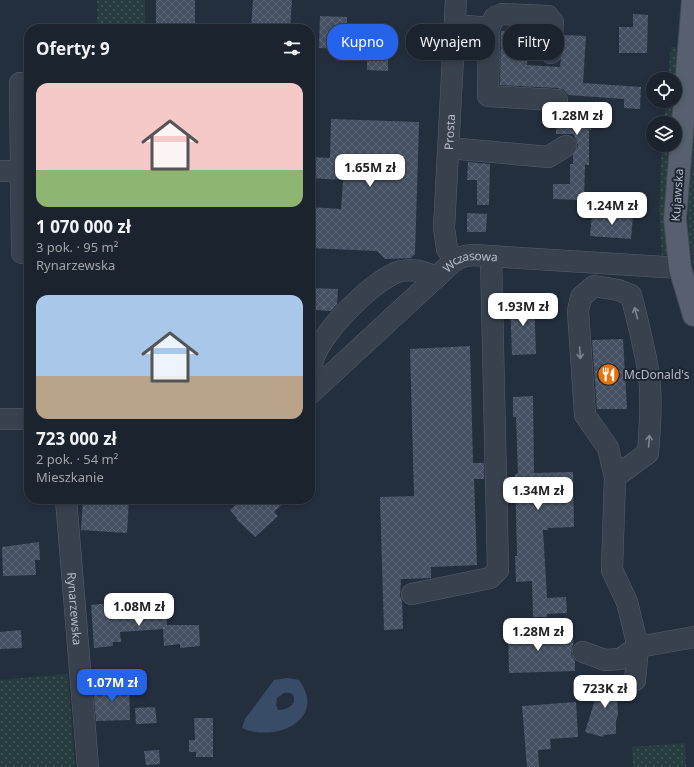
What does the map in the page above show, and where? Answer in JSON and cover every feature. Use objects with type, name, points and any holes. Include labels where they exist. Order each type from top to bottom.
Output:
[{"type":"main road","name":"Kujawska","points":[[693,0],[676,199],[675,233],[680,268],[694,315]]},
{"type":"street","name":"Prosta","points":[[454,24],[456,0]]},
{"type":"street","points":[[491,24],[495,17],[502,14],[548,16],[553,24]]},
{"type":"street","name":"Prosta","points":[[453,60],[444,241],[446,249],[455,260]]},
{"type":"street","points":[[489,60],[488,96],[557,100]]},
{"type":"street","points":[[20,83],[16,171],[22,253]]},
{"type":"street","points":[[449,148],[548,157],[566,146]]},
{"type":"street","name":"Wczasowa","points":[[317,388],[455,260],[469,255],[680,268]]},
{"type":"street","points":[[412,594],[490,578],[498,570],[491,256]]},
{"type":"street","points":[[315,357],[324,339],[348,308],[385,279],[400,271],[426,272],[436,278]]},
{"type":"street","points":[[615,477],[648,453],[650,428],[649,377],[640,328],[631,295],[618,290],[594,286],[581,297],[578,312],[585,415],[608,448],[615,477],[612,570],[626,602],[638,647],[635,680]]},
{"type":"street","points":[[0,419],[24,419]]},
{"type":"street","name":"Rynarzewska","points":[[66,504],[88,767]]},
{"type":"street","points":[[583,652],[606,660],[620,659],[638,647],[694,637]]},
{"type":"green space","points":[[97,0],[145,0],[145,24],[97,24]]},
{"type":"green space","points":[[671,47],[676,47],[679,72],[669,72]]},
{"type":"green space","points":[[694,105],[694,270],[689,229],[688,188]]},
{"type":"green space","points":[[665,108],[676,108],[675,116],[665,116]]},
{"type":"green space","points":[[662,152],[674,152],[669,252],[662,257],[659,211]]},
{"type":"green space","points":[[68,674],[75,767],[0,767],[0,680]]},
{"type":"green space","points":[[685,743],[686,767],[633,767],[632,747]]},
{"type":"water","points":[[287,678],[299,680],[306,694],[307,706],[302,717],[294,725],[282,730],[255,732],[242,728],[245,719],[274,680]],"holes":[[[284,693],[291,693],[294,697],[294,702],[291,706],[283,710],[278,710],[276,705],[277,698]]]},
{"type":"building","points":[[156,0],[195,0],[195,24],[156,24]]},
{"type":"building","points":[[253,0],[292,0],[290,24],[251,24]]},
{"type":"building","points":[[633,14],[648,15],[647,53],[619,53],[619,27],[633,27]]},
{"type":"building","points":[[320,16],[347,17],[347,24],[327,24],[327,48],[319,48]]},
{"type":"building","points":[[501,31],[503,31],[503,60],[527,60],[527,65],[560,67],[561,60],[564,60],[564,35],[586,36],[583,83],[641,87],[640,109],[624,108],[624,99],[568,95],[564,90],[558,88],[500,85]]},
{"type":"building","points":[[367,60],[388,60],[388,71],[367,70]]},
{"type":"building","points":[[556,117],[591,118],[591,130],[589,130],[589,165],[573,164],[573,155],[578,146],[576,140],[573,134],[556,134]]},
{"type":"building","points":[[331,119],[419,122],[415,254],[411,258],[385,259],[377,251],[315,248],[315,207],[341,209],[343,180],[315,178],[315,157],[330,158]]},
{"type":"building","points":[[468,162],[490,164],[489,205],[477,205],[477,180],[467,180]]},
{"type":"building","points":[[570,164],[585,164],[584,200],[553,199],[553,184],[570,184]]},
{"type":"building","points":[[467,213],[487,214],[486,232],[467,232]]},
{"type":"building","points":[[592,214],[633,216],[631,239],[590,236]]},
{"type":"building","points":[[315,288],[338,289],[337,304],[331,311],[315,310]]},
{"type":"building","points":[[510,300],[534,300],[536,354],[512,355]]},
{"type":"building","name":"McDonald's","points":[[623,339],[627,409],[597,409],[592,340]]},
{"type":"building","points":[[470,346],[473,463],[484,463],[484,479],[474,479],[477,565],[431,567],[431,578],[401,579],[400,596],[402,600],[403,629],[384,630],[380,497],[414,496],[410,349]]},
{"type":"building","points":[[533,396],[534,473],[573,472],[574,527],[548,528],[548,530],[543,530],[547,598],[566,597],[567,613],[547,614],[547,617],[533,617],[532,581],[516,582],[515,556],[517,556],[515,474],[518,474],[516,417],[513,417],[513,397]]},
{"type":"building","points":[[83,504],[129,504],[127,533],[81,530]]},
{"type":"building","points":[[237,504],[283,504],[274,512],[278,516],[255,537],[236,519],[237,518],[230,510]]},
{"type":"building","points":[[39,542],[40,560],[35,560],[36,575],[3,576],[2,547]]},
{"type":"building","points":[[110,603],[110,614],[166,609],[167,625],[199,625],[200,646],[180,648],[180,644],[164,646],[163,629],[120,632],[121,642],[113,642],[113,646],[94,648],[91,605]]},
{"type":"building","points":[[544,627],[545,641],[574,640],[571,654],[575,661],[575,671],[509,673],[508,628]]},
{"type":"building","points":[[21,630],[22,648],[0,649],[0,632]]},
{"type":"building","points":[[616,676],[618,715],[616,721],[616,734],[604,735],[603,737],[585,732],[602,677]]},
{"type":"building","points":[[129,685],[130,720],[96,721],[93,686]]},
{"type":"building","points":[[576,702],[578,737],[550,739],[551,749],[538,750],[539,767],[527,767],[522,706]]},
{"type":"building","points":[[155,707],[157,723],[136,724],[135,708]]},
{"type":"building","points":[[194,718],[213,718],[213,757],[196,757],[196,752],[189,752],[189,740],[195,740]]},
{"type":"building","points":[[159,750],[160,764],[146,765],[144,751]]},
{"type":"place","name":"McDonald's","points":[[608,374]]}]
